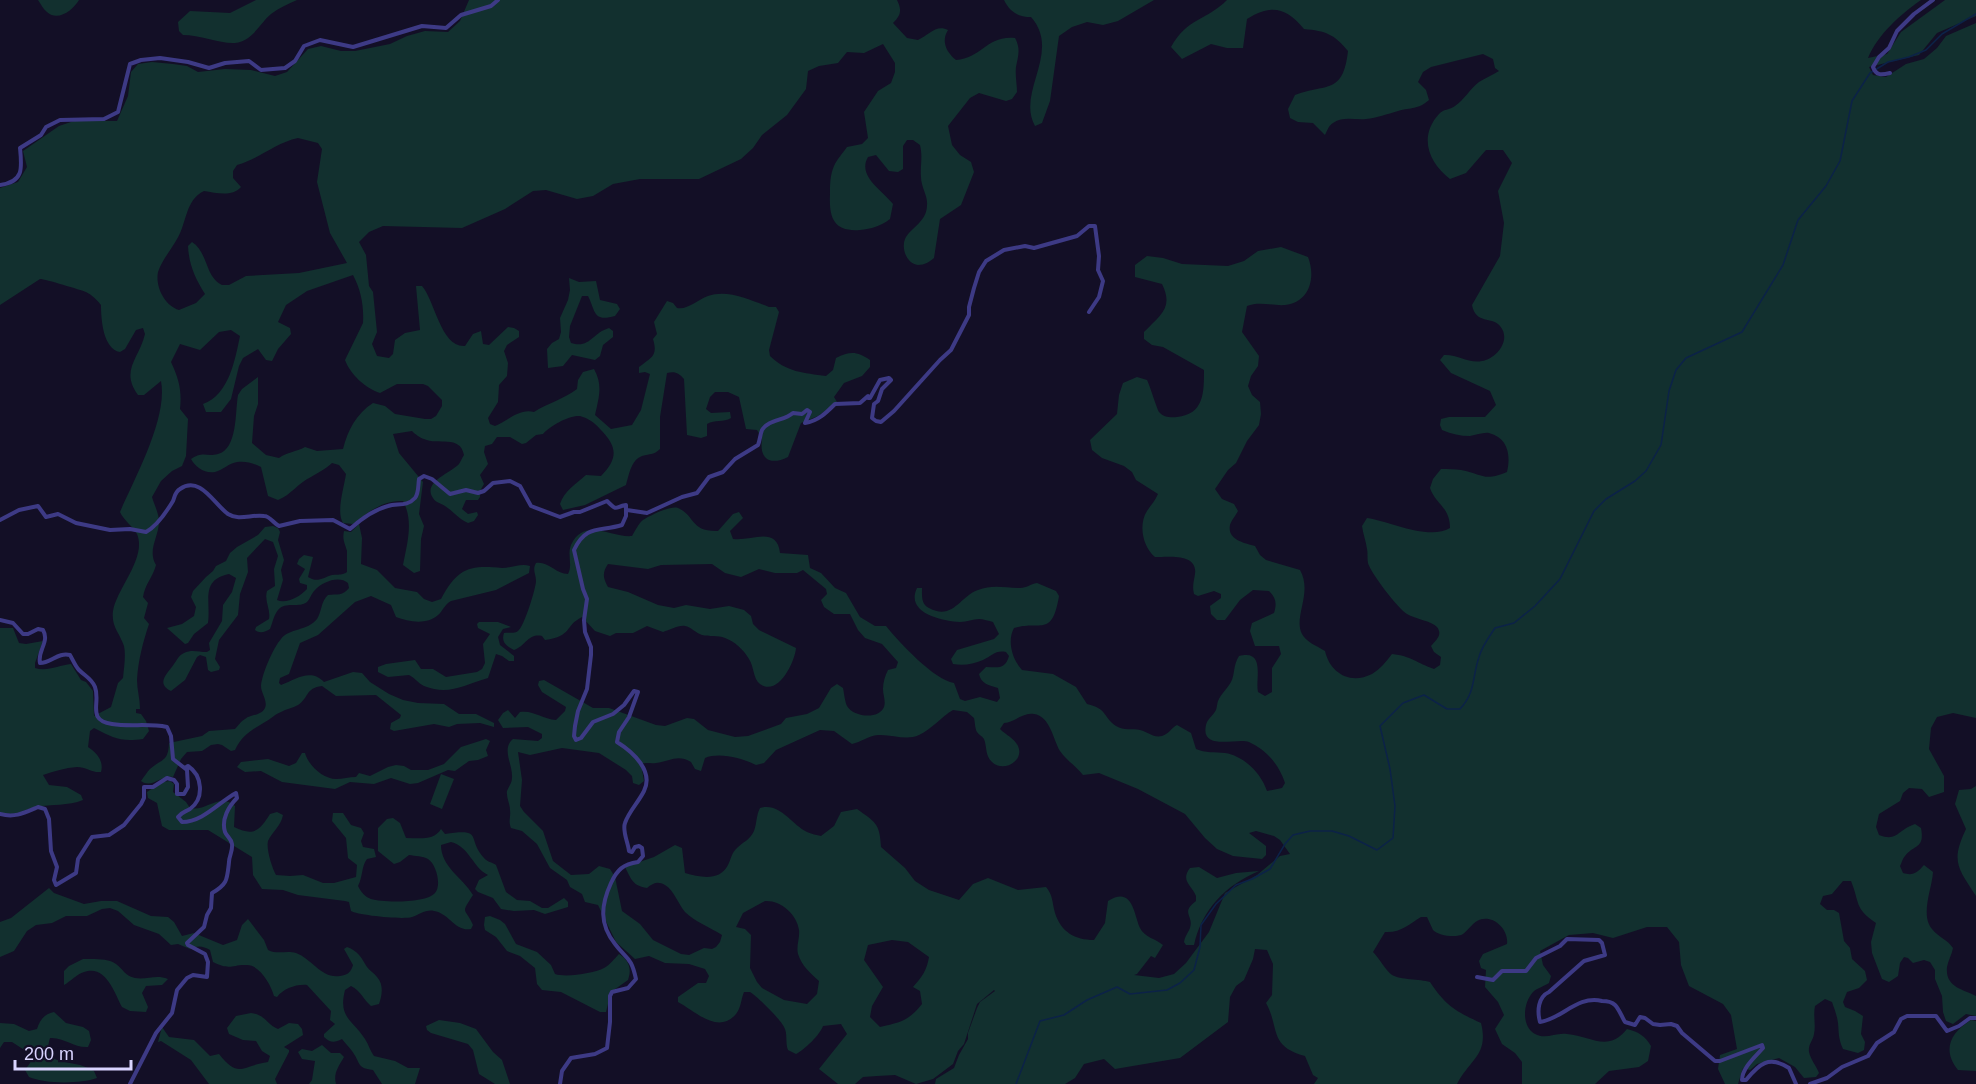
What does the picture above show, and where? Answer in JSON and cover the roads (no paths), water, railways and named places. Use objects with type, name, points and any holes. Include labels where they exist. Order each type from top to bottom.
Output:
[{"type":"street","points":[[0,185],[11,184],[17,179],[21,171],[20,148],[41,135],[46,127],[60,120],[104,119],[118,112],[130,64],[160,58],[189,62],[209,68],[249,60],[261,70],[285,68],[295,61],[304,46],[320,40],[353,47],[422,26],[446,28],[461,15],[491,6],[498,0]]},
{"type":"street","points":[[1890,73],[1880,75],[1876,73],[1873,67],[1875,62],[1889,48],[1897,31],[1933,0]]},
{"type":"street","points":[[627,510],[647,513],[682,497],[697,493],[709,477],[726,470],[735,459],[758,445],[763,428],[771,422],[784,420],[793,413],[802,414],[807,410],[810,412],[805,423],[808,423],[820,418],[835,404],[860,403],[866,396],[870,398],[880,380],[889,378],[891,380],[882,389],[872,411],[872,418],[881,422],[951,350],[969,315],[969,307],[980,272],[986,261],[1004,250],[1025,246],[1034,248],[1077,236],[1089,226],[1095,226],[1099,256],[1098,270],[1103,281],[1099,297],[1089,312]]},
{"type":"street","points":[[0,520],[19,510],[38,506],[46,517],[58,514],[76,523],[110,530],[130,529],[146,532],[160,520],[176,492],[192,485],[205,491],[230,516],[265,515],[279,526],[300,521],[333,520],[350,530],[370,513],[390,505],[404,505],[411,502],[418,493],[419,479],[424,476],[432,479],[450,494],[466,490],[478,493],[493,483],[510,481],[520,486],[531,506],[555,516],[580,512],[608,501],[617,509],[626,505],[627,510],[622,525],[588,532],[574,550],[587,599],[584,620],[585,632],[591,647],[587,689],[578,711],[574,736],[576,740],[581,738],[593,722],[613,714],[624,705],[634,691],[638,692],[629,717],[619,732],[617,742],[640,762],[647,782],[624,824],[629,851],[632,852],[635,847],[639,846],[642,848],[643,856],[638,862],[621,867],[617,872],[604,898],[602,916],[612,940],[629,958],[636,979],[628,988],[612,992],[610,996],[607,1048],[596,1054],[571,1058],[562,1071],[560,1084]]},
{"type":"street","points":[[0,620],[13,623],[23,634],[38,629],[43,630],[46,638],[38,658],[40,663],[64,654],[70,655],[78,669],[92,681],[96,688],[96,712],[101,720],[109,724],[167,727],[171,736],[173,759],[188,773],[188,787],[184,794],[177,794],[177,784],[171,778],[150,788],[144,788],[144,798],[134,815],[109,835],[92,837],[78,859],[76,873],[56,885],[54,880],[57,867],[51,851],[49,819],[45,809],[38,807],[28,813],[13,817],[0,814]]},
{"type":"street","points":[[130,1084],[156,1033],[172,1013],[177,990],[187,978],[193,975],[207,976],[208,962],[205,954],[188,945],[187,942],[203,930],[211,908],[212,893],[221,887],[229,872],[228,861],[232,846],[225,830],[225,823],[227,809],[237,798],[236,793],[198,819],[182,822],[178,817],[192,807],[200,792],[200,783],[195,772],[188,766],[185,769]]},
{"type":"street","points":[[1477,977],[1493,980],[1502,971],[1526,971],[1536,958],[1560,946],[1567,939],[1599,940],[1605,955],[1584,961],[1550,992],[1544,994],[1540,999],[1540,1022],[1548,1020],[1573,1005],[1595,999],[1608,1002],[1616,1006],[1624,1022],[1635,1024],[1640,1017],[1653,1024],[1677,1026],[1715,1061],[1762,1045],[1763,1048],[1745,1069],[1742,1080],[1746,1080],[1761,1064],[1776,1062],[1789,1068],[1796,1084]]},
{"type":"street","points":[[1809,1084],[1827,1078],[1868,1056],[1877,1043],[1894,1032],[1901,1019],[1906,1016],[1936,1016],[1947,1031],[1970,1018],[1976,1018]]},
{"type":"waterway","points":[[1016,1084],[1040,1021],[1064,1015],[1087,1000],[1117,987],[1130,994],[1167,990],[1180,983],[1194,970],[1200,947],[1201,925],[1216,904],[1236,885],[1270,869],[1293,835],[1310,831],[1332,831],[1349,836],[1377,850],[1393,838],[1395,806],[1390,769],[1380,726],[1403,703],[1424,695],[1447,709],[1460,709],[1469,697],[1482,649],[1495,628],[1514,623],[1535,606],[1560,579],[1594,511],[1606,499],[1635,481],[1646,471],[1661,445],[1669,391],[1676,370],[1686,358],[1742,332],[1783,265],[1798,220],[1826,186],[1840,161],[1852,101],[1870,73],[1888,62],[1926,50],[1942,34],[1976,14]]}]
